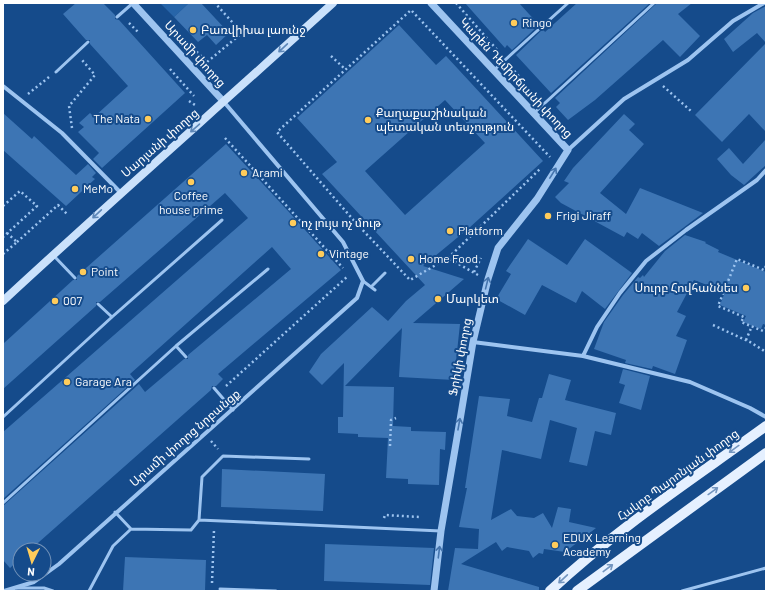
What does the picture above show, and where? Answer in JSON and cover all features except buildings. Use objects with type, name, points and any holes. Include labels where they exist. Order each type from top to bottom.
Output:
[{"type":"main road","name":"Սարյանի փողոց","points":[[3,301],[120,192],[224,102],[333,3]]},
{"type":"main road","name":"Հակոբ Պարոնյան փողոց","points":[[550,591],[576,567],[622,531],[766,426]]},
{"type":"main road","points":[[577,591],[766,453]]},
{"type":"street","name":"Արամի փողոց","points":[[133,3],[224,102]]},
{"type":"street","name":"Կարեն Դեմիրճյանի փողոց","points":[[432,3],[568,150]]},
{"type":"street","points":[[568,150],[624,99],[688,60],[732,21],[764,3]]},
{"type":"street","points":[[3,86],[62,133],[120,192]]},
{"type":"street","points":[[224,102],[343,242],[363,281]]},
{"type":"street","name":"Ֆրիկի փողոց","points":[[434,591],[441,531],[473,342],[488,280],[498,248],[536,199],[568,150]]},
{"type":"street","points":[[583,356],[597,327],[620,293],[646,262],[686,230],[757,180],[766,170]]},
{"type":"street","name":"Արամի փողոց նրբանցք","points":[[4,591],[34,582],[59,564],[115,512],[206,434],[357,298],[363,281]]},
{"type":"street","points":[[473,342],[583,356],[690,382],[750,408],[766,418]]},
{"type":"lane","points":[[117,17],[133,3]]},
{"type":"lane","points":[[494,70],[568,3]]},
{"type":"lane","points":[[534,113],[654,3]]},
{"type":"lane","points":[[56,72],[88,42]]},
{"type":"lane","points":[[3,417],[112,317],[222,220]]},
{"type":"lane","points":[[53,254],[75,278]]},
{"type":"lane","points":[[3,503],[176,346],[268,269]]},
{"type":"lane","points":[[370,287],[385,273]]},
{"type":"lane","points":[[363,281],[375,290]]},
{"type":"lane","points":[[98,304],[112,317]]},
{"type":"lane","points":[[176,346],[186,357]]},
{"type":"lane","points":[[214,388],[233,410]]},
{"type":"lane","points":[[89,591],[112,546],[131,529],[191,530],[199,520],[202,477],[223,456],[309,459]]},
{"type":"lane","points":[[115,512],[131,529]]},
{"type":"lane","points":[[199,520],[441,531]]},
{"type":"lane","points":[[682,591],[766,568]]},
{"type":"lane","points":[[16,588],[44,588],[53,591]]},
{"type":"lane","points":[[220,588],[276,591]]},
{"type":"path","points":[[207,62],[242,33],[216,3]]},
{"type":"path","points":[[456,3],[542,105]]},
{"type":"path","points":[[411,10],[551,158],[448,258],[410,280],[356,223],[277,132],[411,10]]},
{"type":"path","points":[[129,23],[138,32]]},
{"type":"path","points":[[331,56],[345,69]]},
{"type":"path","points":[[74,145],[69,106],[95,75],[88,68]]},
{"type":"path","points":[[170,69],[194,96]]},
{"type":"path","points":[[20,99],[56,72]]},
{"type":"path","points":[[659,79],[662,86],[691,111]]},
{"type":"path","points":[[189,101],[194,105]]},
{"type":"path","points":[[219,393],[349,275],[225,138]]},
{"type":"path","points":[[3,206],[20,191],[37,206],[3,237]]},
{"type":"path","points":[[3,254],[58,205],[67,214]]},
{"type":"path","points":[[7,233],[17,242]]},
{"type":"path","points":[[448,258],[488,280]]},
{"type":"path","points":[[474,272],[481,258]]},
{"type":"path","points":[[766,266],[764,270],[737,259],[718,306],[744,317],[741,322],[763,331],[766,328]]},
{"type":"path","points":[[713,325],[746,340],[766,352]]},
{"type":"path","points":[[746,340],[752,326]]},
{"type":"path","points":[[390,446],[391,420],[396,418]]},
{"type":"path","points":[[206,434],[223,456]]},
{"type":"path","points":[[212,584],[215,521]]},
{"type":"shaded area","points":[[160,3],[189,3],[174,17]]},
{"type":"place","name":"Ringo","points":[[514,23]]},
{"type":"place","name":"Բառվիխա լաունջ","points":[[193,30]]},
{"type":"place","name":"The Nata","points":[[148,119]]},
{"type":"place","name":"Քաղաքաշինական պետական տեսչություն","points":[[368,120]]},
{"type":"place","name":"Arami","points":[[244,173]]},
{"type":"place","name":"Coffee house prime","points":[[191,182]]},
{"type":"place","name":"MeMo","points":[[75,189]]},
{"type":"place","name":"Frigi Jiraff","points":[[548,216]]},
{"type":"place","name":"ոչ լույս ոչ մութ","points":[[293,223]]},
{"type":"place","name":"Platform","points":[[450,231]]},
{"type":"place","name":"Vintage","points":[[321,254]]},
{"type":"place","name":"Home Food","points":[[411,259]]},
{"type":"place","name":"Point","points":[[83,272]]},
{"type":"place","name":"Սուրբ Հովհաննես","points":[[746,288]]},
{"type":"place","name":"Մարկետ","points":[[438,299]]},
{"type":"place","name":"007","points":[[55,301]]},
{"type":"place","name":"Garage Ara","points":[[67,382]]},
{"type":"place","name":"EDUX Learning Academy","points":[[555,545]]}]
